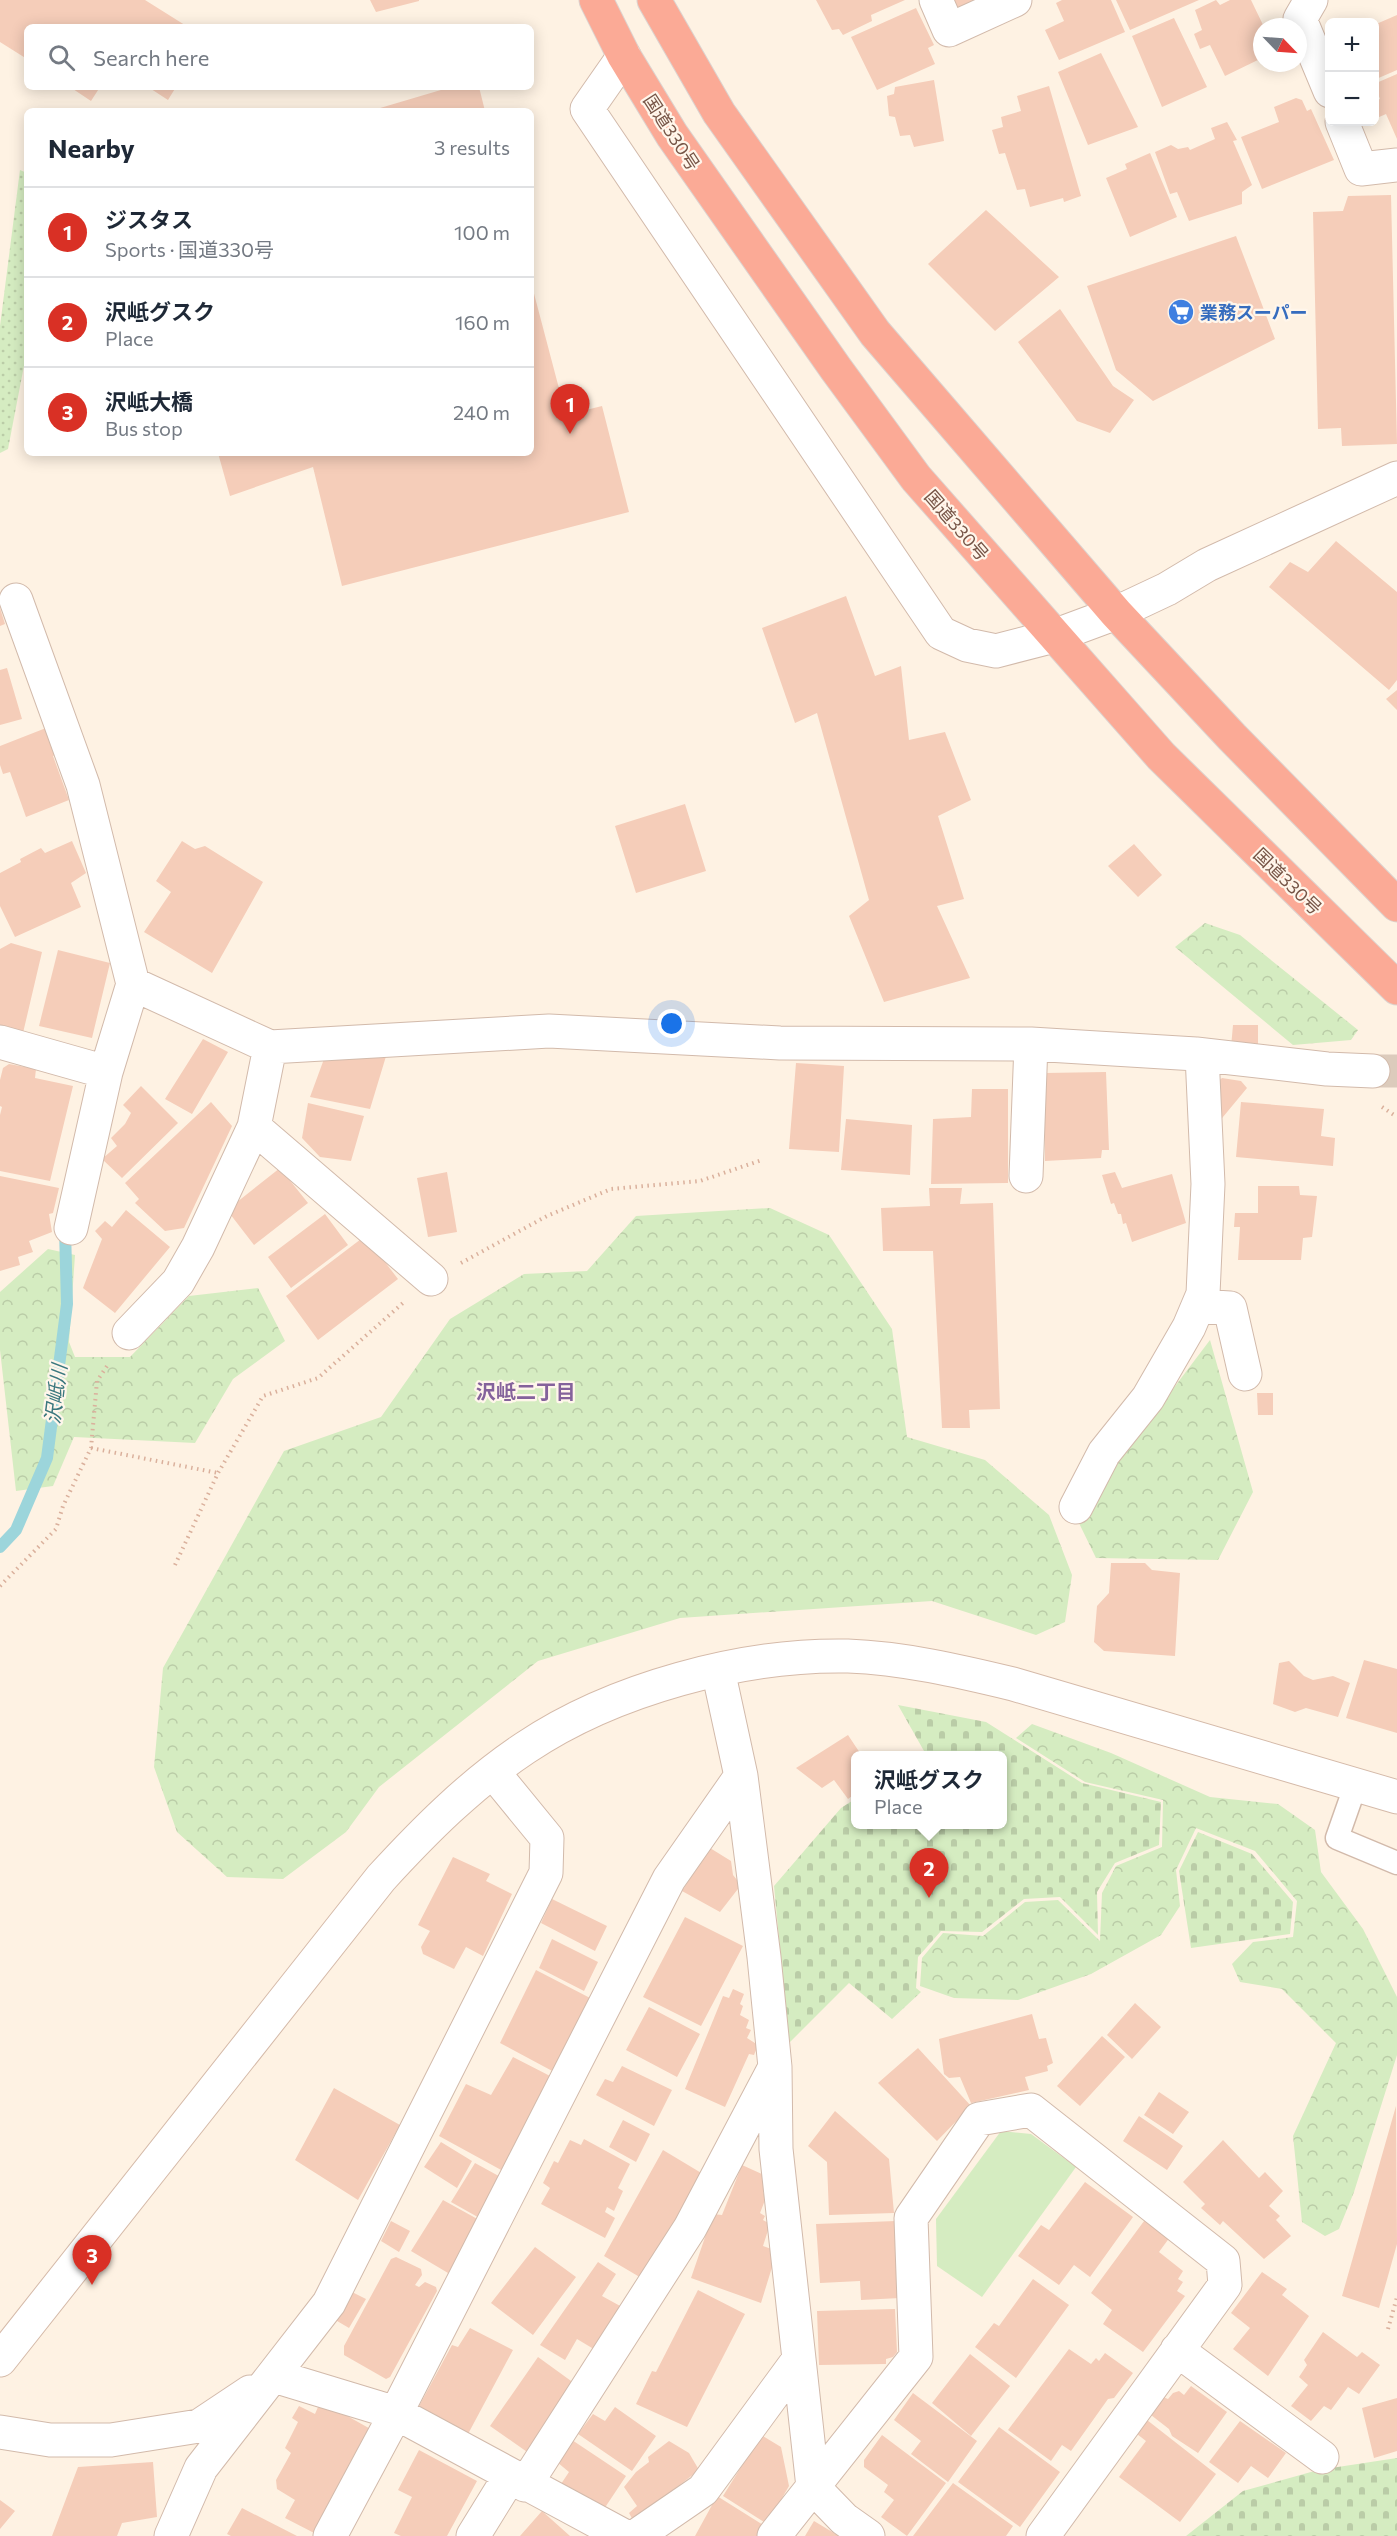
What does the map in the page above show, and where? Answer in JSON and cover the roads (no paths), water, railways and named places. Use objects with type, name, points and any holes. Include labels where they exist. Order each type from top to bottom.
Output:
[{"type":"highway","name":"国道330号","points":[[596,0],[624,56],[672,135],[836,369],[916,478],[1166,762],[1397,988]]},
{"type":"highway","points":[[654,0],[719,113],[875,333],[1116,613],[1232,737],[1397,905]]},
{"type":"street","points":[[936,0],[949,30],[1014,0]]},
{"type":"street","points":[[1311,0],[1300,19],[1325,82]]},
{"type":"street","points":[[624,56],[587,109],[941,633],[968,645],[996,651],[1054,636],[1116,613],[1207,565],[1397,478]]},
{"type":"street","points":[[1344,126],[1361,169],[1397,165]]},
{"type":"street","points":[[16,600],[83,785],[133,984],[106,1072],[71,1228]]},
{"type":"street","points":[[133,984],[270,1047],[549,1031],[780,1043],[1031,1044],[1202,1054],[1327,1069],[1373,1071]]},
{"type":"street","points":[[0,1042],[106,1072]]},
{"type":"street","points":[[1026,1176],[1031,1044]]},
{"type":"street","points":[[129,1333],[178,1282],[198,1247],[254,1127],[270,1047]]},
{"type":"street","points":[[1076,1507],[1104,1453],[1148,1398],[1189,1327],[1203,1294],[1208,1185],[1202,1054]]},
{"type":"street","points":[[254,1127],[431,1279]]},
{"type":"street","points":[[1198,1306],[1230,1308],[1245,1374]]},
{"type":"street","points":[[0,2360],[381,1878],[413,1843],[451,1807],[526,1747],[565,1725],[647,1689],[718,1670],[804,1658],[848,1656],[897,1661],[1013,1684],[1397,1797]]},
{"type":"street","points":[[718,1670],[741,1776],[764,1957],[775,2067],[776,2149],[813,2487],[844,2519],[868,2536]]},
{"type":"street","points":[[171,2536],[201,2468],[329,2303],[546,1874],[547,1838],[493,1772]]},
{"type":"street","points":[[330,2536],[396,2413],[669,1879],[741,1776]]},
{"type":"street","points":[[474,2536],[518,2480],[690,2228],[775,2067]]},
{"type":"street","points":[[774,2536],[916,2357],[911,2217],[979,2119],[1031,2110],[1223,2261],[1225,2285],[1043,2536]]},
{"type":"street","points":[[1177,2350],[1322,2457]]},
{"type":"street","points":[[636,2536],[703,2490],[799,2359]]},
{"type":"street","points":[[274,2376],[396,2413],[624,2536]]},
{"type":"street","points":[[0,2432],[50,2440],[111,2440],[199,2426],[274,2376]]},
{"type":"lane","points":[[1356,1784],[1337,1838],[1397,1863]]},
{"type":"waterway","name":"沢岻川","points":[[0,1547],[16,1530],[47,1458],[67,1304],[65,1229]]},
{"type":"tunnel","points":[[1373,1071],[1397,1071]]},
{"type":"place","name":"業務スーパー","points":[[1181,312]]},
{"type":"place","name":"ジスタス","points":[[570,434]]},
{"type":"place","name":"沢岻グスク","points":[[929,1898]]},
{"type":"place","name":"沢岻大橋","points":[[92,2285]]},
{"type":"district","name":"沢岻二丁目","points":[[526,1391]]}]
